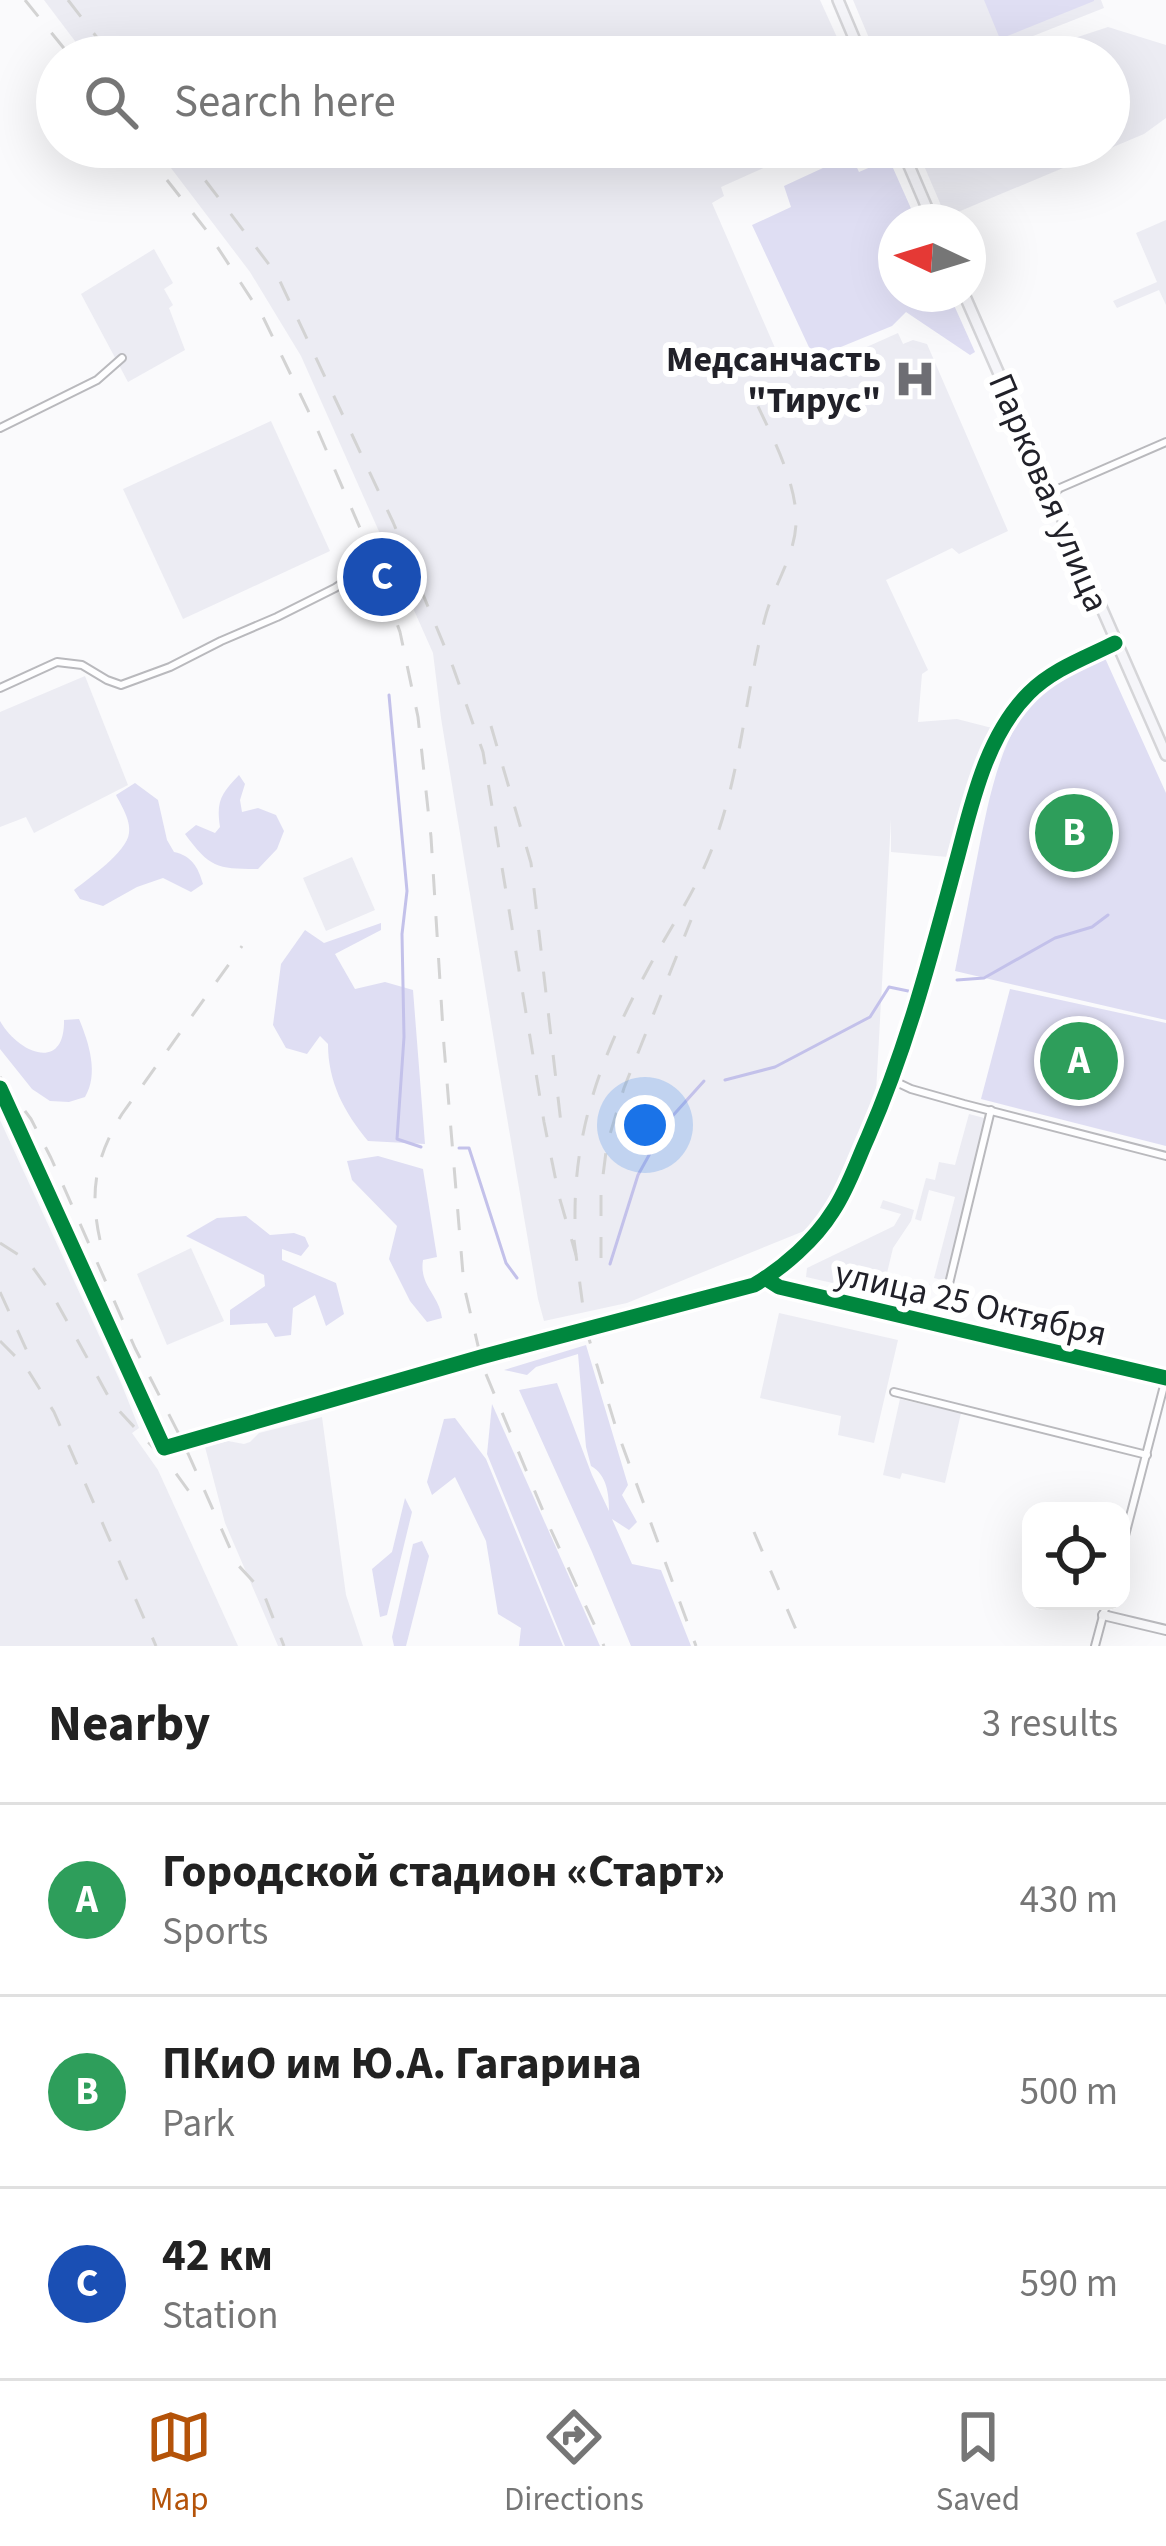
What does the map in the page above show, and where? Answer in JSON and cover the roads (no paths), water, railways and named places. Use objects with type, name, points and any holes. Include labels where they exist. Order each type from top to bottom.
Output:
[{"type":"main road","points":[[838,0],[853,36]]},
{"type":"main road","points":[[910,168],[925,204]]},
{"type":"main road","name":"Парковая улица","points":[[972,312],[1166,755]]},
{"type":"main road","points":[[1102,1615],[1166,1630]]},
{"type":"street","points":[[0,428],[97,380],[122,358]]},
{"type":"street","points":[[1051,496],[1166,442]]},
{"type":"street","points":[[0,688],[57,662],[82,664],[121,685],[277,617],[359,572]]},
{"type":"street","points":[[0,1088],[164,1448],[481,1357],[754,1286],[816,1233],[835,1209],[892,1080],[972,800],[996,743],[1017,707],[1052,674],[1115,643]]},
{"type":"street","points":[[892,1080],[1166,1156]]},
{"type":"street","points":[[938,1324],[991,1110]]},
{"type":"street","name":"улица 25 Октября","points":[[766,1278],[778,1287],[1166,1378]]},
{"type":"street","points":[[1130,1518],[1166,1378]]},
{"type":"street","points":[[894,1392],[1147,1455]]},
{"type":"street","points":[[1095,1646],[1104,1610]]},
{"type":"waterway","points":[[389,695],[407,891],[397,1139],[421,1147]]},
{"type":"waterway","points":[[957,980],[984,978],[1108,915]]},
{"type":"waterway","points":[[725,1080],[775,1067],[870,1017],[889,987],[913,992]]},
{"type":"waterway","points":[[610,1264],[638,1175],[668,1121],[704,1081]]},
{"type":"waterway","points":[[459,1148],[469,1148],[506,1263],[517,1278]]},
{"type":"railway","points":[[25,0],[54,36]]},
{"type":"railway","points":[[68,0],[96,36]]},
{"type":"railway","points":[[158,168],[207,231],[263,317],[318,431],[400,632],[418,717],[431,837],[464,1286],[483,1367],[604,1646]]},
{"type":"railway","points":[[196,168],[277,275],[393,522],[483,752],[544,1122],[576,1255]]},
{"type":"railway","points":[[575,1219],[580,1152],[595,1090],[632,999],[714,843],[733,780],[765,618],[796,529],[790,483],[749,387]]},
{"type":"railway","points":[[491,726],[531,863],[562,1132]]},
{"type":"railway","points":[[601,1258],[607,1144],[624,1088],[691,920]]},
{"type":"railway","points":[[100,1240],[95,1189],[113,1130],[242,946]]},
{"type":"railway","points":[[0,1077],[31,1119],[51,1158],[237,1564],[263,1592],[284,1646]]},
{"type":"railway","points":[[574,1240],[586,1329],[616,1428],[696,1646]]},
{"type":"railway","points":[[0,1243],[28,1261],[52,1294],[112,1403],[198,1504]]},
{"type":"railway","points":[[0,1292],[32,1362]]},
{"type":"railway","points":[[0,1341],[26,1367],[54,1412],[156,1646]]},
{"type":"railway","points":[[754,1532],[803,1646]]},
{"type":"place","name":"Медсанчасть \"Тирус\"","points":[[915,379]]},
{"type":"place","name":"42 км","points":[[382,577]]},
{"type":"place","name":"ПКиО им Ю.А. Гагарина","points":[[1074,833]]},
{"type":"place","name":"Городской стадион «Старт»","points":[[1079,1061]]}]
